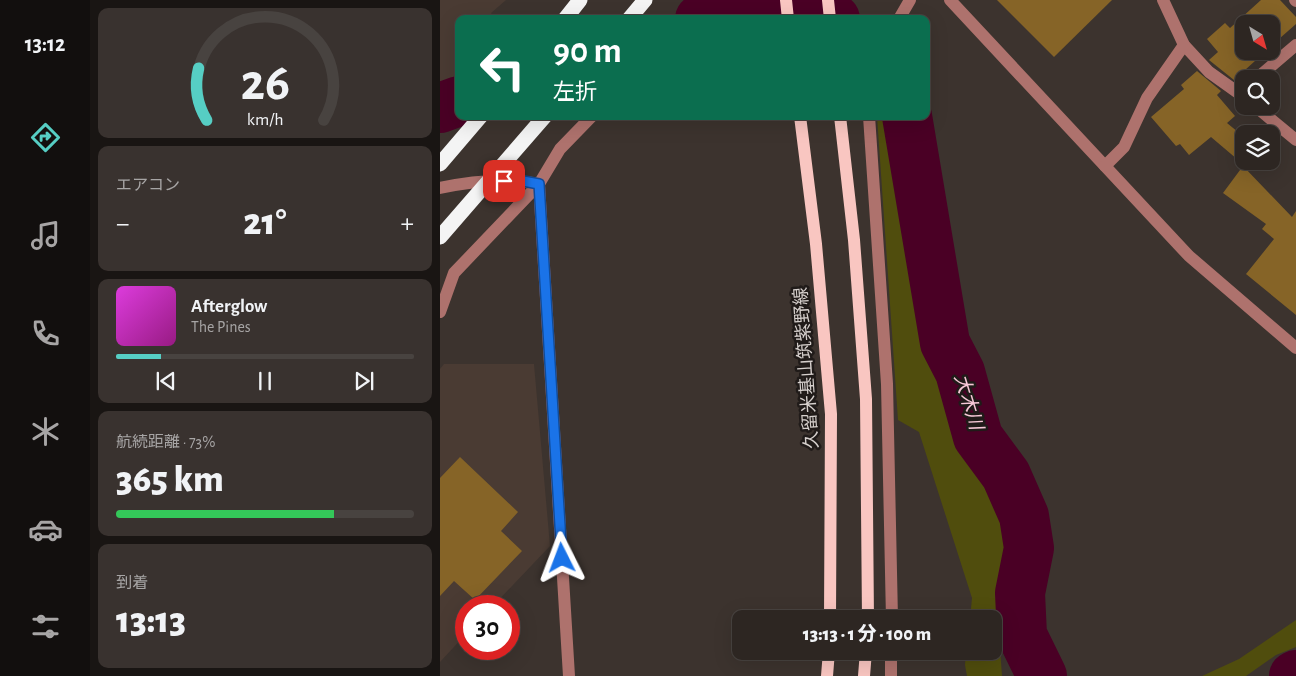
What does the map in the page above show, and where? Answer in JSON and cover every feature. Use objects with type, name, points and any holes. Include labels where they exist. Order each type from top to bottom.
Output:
[{"type":"highway","points":[[568,15],[580,0]]},
{"type":"highway","points":[[632,15],[645,0]]},
{"type":"highway","points":[[440,164],[478,120]]},
{"type":"highway","points":[[440,237],[542,120]]},
{"type":"main road","points":[[786,0],[788,15]]},
{"type":"main road","points":[[828,0],[830,15]]},
{"type":"main road","name":"久留米基山筑紫野線","points":[[800,120],[816,244],[831,414],[830,610]]},
{"type":"main road","points":[[840,120],[854,240],[866,399],[868,610]]},
{"type":"main road","points":[[828,676],[829,660]]},
{"type":"main road","points":[[864,676],[865,660]]},
{"type":"street","points":[[901,15],[910,0]]},
{"type":"street","points":[[950,0],[1189,256],[1296,348]]},
{"type":"street","points":[[1163,0],[1184,45],[1209,72],[1235,89]]},
{"type":"street","points":[[1105,166],[1124,147],[1147,98],[1184,45]]},
{"type":"street","points":[[1267,70],[1296,45]]},
{"type":"street","points":[[1266,115],[1296,140]]},
{"type":"street","points":[[440,312],[454,273],[539,184],[560,149],[588,120]]},
{"type":"street","points":[[869,120],[887,384],[892,610]]},
{"type":"street","points":[[440,188],[466,182],[523,181],[539,184]]},
{"type":"street","points":[[539,184],[569,676]]},
{"type":"street","points":[[891,660],[891,676]]},
{"type":"shaded area","points":[[440,0],[506,0],[491,13],[493,15],[455,15],[455,81],[440,87]]},
{"type":"shaded area","points":[[877,120],[883,120],[900,143],[919,315],[957,439],[1008,529],[996,591],[997,610],[971,610],[972,598],[919,432],[898,420]]},
{"type":"shaded area","points":[[444,364],[534,364],[550,546],[503,595],[455,595],[455,646],[440,662],[440,369]]},
{"type":"shaded area","points":[[1296,620],[1296,647],[1276,655],[1246,676],[1202,676],[1239,659]]},
{"type":"shaded area","points":[[965,660],[1001,660],[1002,676],[967,676]]},
{"type":"building","points":[[997,0],[1112,0],[1054,57]]},
{"type":"building","points":[[1261,0],[1280,0],[1296,17],[1296,24],[1280,38],[1280,15],[1244,15]]},
{"type":"building","points":[[1225,23],[1230,28],[1235,23],[1235,60],[1256,60],[1245,70],[1235,70],[1234,80],[1209,60],[1218,52],[1207,39]]},
{"type":"building","points":[[1197,71],[1221,91],[1217,95],[1235,116],[1227,123],[1235,130],[1235,157],[1211,137],[1189,155],[1180,144],[1176,146],[1151,117],[1184,89],[1181,85]]},
{"type":"building","points":[[1240,170],[1247,170],[1292,217],[1296,211],[1296,315],[1246,274],[1274,239],[1262,229],[1266,224],[1223,193]]},
{"type":"building","points":[[460,457],[518,512],[501,531],[522,551],[480,595],[469,595],[454,581],[440,596],[440,478]]},
{"type":"waterway","name":"大木川","points":[[715,15],[754,5],[812,15]]},
{"type":"waterway","name":"大木川","points":[[440,108],[455,102]]},
{"type":"waterway","name":"大木川","points":[[908,120],[945,343],[960,372],[978,437],[1006,475],[1024,516],[1029,548],[1020,593],[1022,635],[1042,676]]},
{"type":"route","points":[[504,181],[523,181],[539,184],[562,558]]}]
